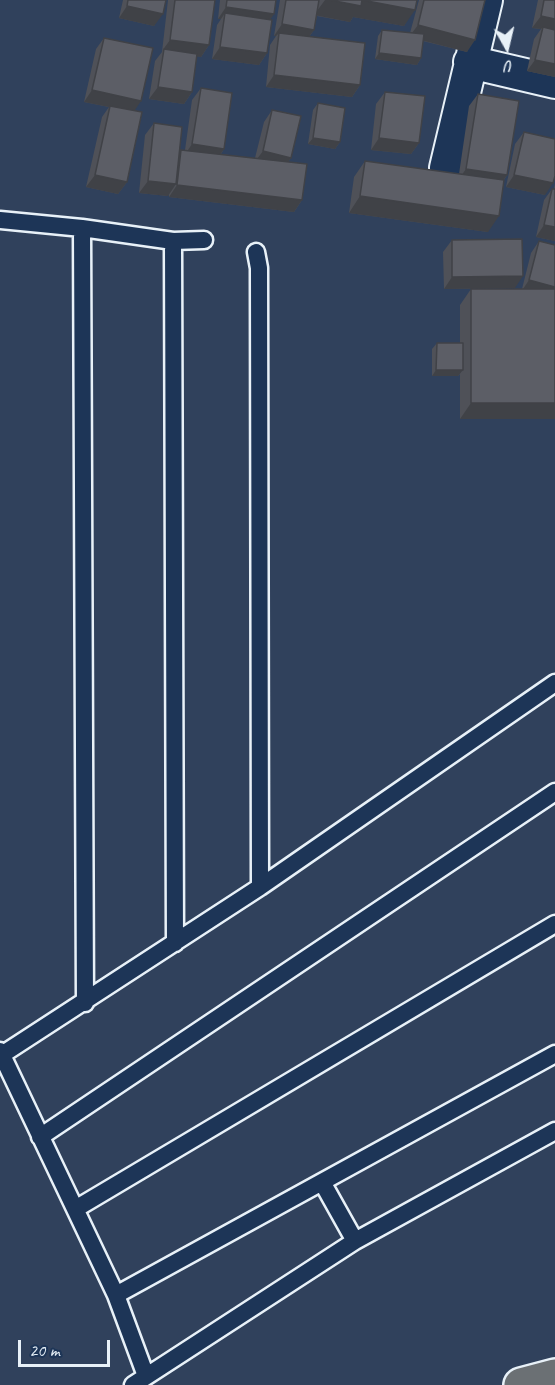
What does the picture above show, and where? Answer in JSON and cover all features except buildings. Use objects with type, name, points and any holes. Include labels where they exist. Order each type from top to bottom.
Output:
[{"type":"highway","points":[[521,1385],[555,1376]]},
{"type":"street","points":[[446,168],[486,0]]},
{"type":"street","points":[[470,62],[555,82]]},
{"type":"lane","points":[[0,220],[82,228],[173,241],[204,240]]},
{"type":"lane","points":[[82,228],[85,1003]]},
{"type":"lane","points":[[173,241],[175,943]]},
{"type":"lane","points":[[256,252],[259,268],[260,887]]},
{"type":"lane","points":[[0,1056],[85,1003],[260,887],[555,683]]},
{"type":"lane","points":[[40,1137],[555,792]]},
{"type":"lane","points":[[77,1209],[555,924]]},
{"type":"lane","points":[[0,1051],[0,1056],[77,1209],[116,1295],[139,1381],[355,1241],[555,1131]]},
{"type":"lane","points":[[116,1295],[555,1054]]},
{"type":"lane","points":[[322,1182],[355,1241]]}]
